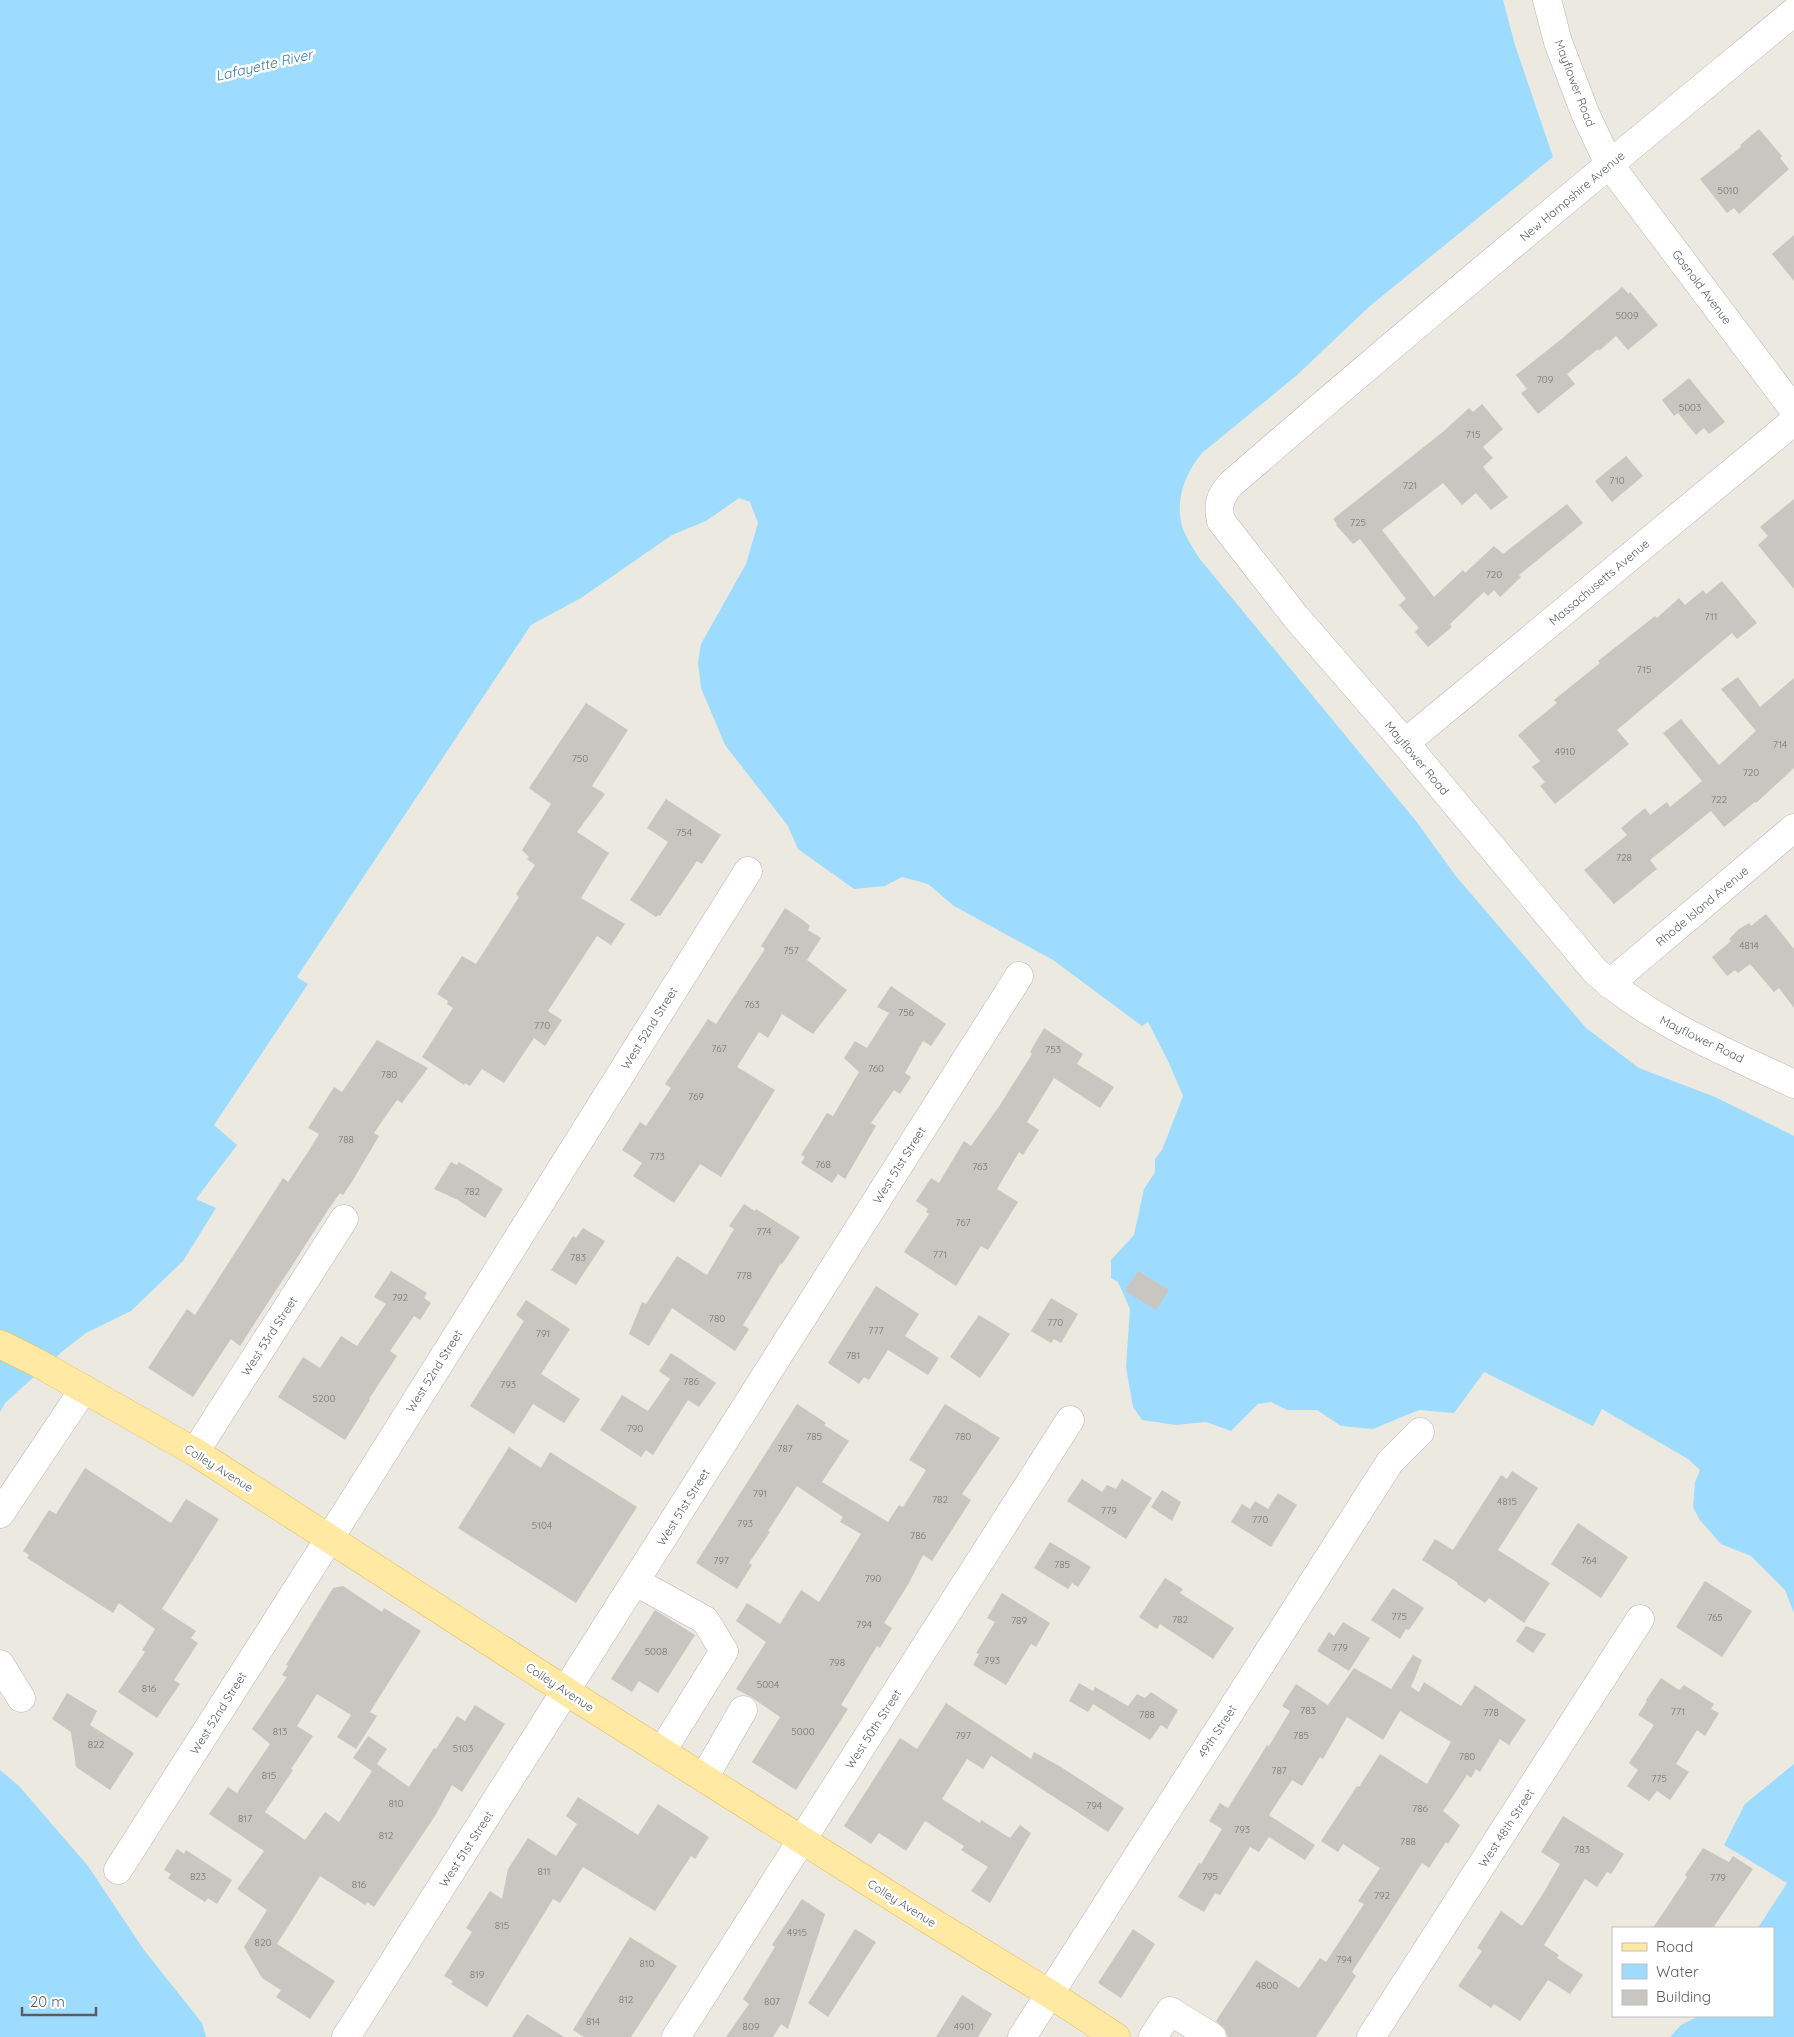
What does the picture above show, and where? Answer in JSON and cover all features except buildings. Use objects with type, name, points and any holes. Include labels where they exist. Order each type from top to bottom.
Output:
[{"type":"main road","name":"Colley Avenue","points":[[0,1344],[36,1362],[195,1452],[567,1691],[1116,2037]]},
{"type":"street","name":"Mayflower Road","points":[[1547,0],[1558,42],[1578,95],[1609,164]]},
{"type":"street","name":"New Hampshire Avenue","points":[[1351,381],[1609,164],[1794,12]]},
{"type":"street","name":"Gosnold Avenue","points":[[1609,164],[1794,410]]},
{"type":"street","name":"Mayflower Road","points":[[1351,381],[1222,493],[1218,508],[1221,521],[1295,616],[1405,743],[1588,963],[1609,984],[1667,1024],[1794,1084]]},
{"type":"street","name":"Massachusetts Avenue","points":[[1405,743],[1794,421]]},
{"type":"street","name":"Rhode Island Avenue","points":[[1609,984],[1794,828]]},
{"type":"street","name":"West 52nd Street","points":[[118,1870],[748,871]]},
{"type":"street","name":"West 51st Street","points":[[346,2037],[1019,976]]},
{"type":"street","name":"West 53rd Street","points":[[195,1452],[344,1220]]},
{"type":"street","points":[[0,1514],[84,1390]]},
{"type":"street","name":"West 50th Street","points":[[676,2037],[1070,1420]]},
{"type":"street","name":"49th Street","points":[[1022,2037],[1390,1462],[1420,1432]]},
{"type":"street","points":[[636,1582],[705,1620],[724,1651],[662,1751]]},
{"type":"street","name":"West 48th Street","points":[[1371,2037],[1640,1619]]},
{"type":"street","points":[[0,1664],[21,1698]]},
{"type":"street","points":[[704,1778],[743,1710]]},
{"type":"street","points":[[1153,2037],[1170,2011],[1212,2037]]},
{"type":"water","name":"Lafayette River","points":[[0,0],[1503,0],[1515,45],[1553,157],[1370,306],[1296,376],[1202,453],[1191,468],[1181,494],[1181,522],[1186,536],[1199,558],[1416,821],[1455,875],[1586,1028],[1639,1068],[1715,1097],[1794,1136],[1794,1613],[1785,1590],[1751,1556],[1721,1544],[1699,1519],[1693,1507],[1695,1482],[1700,1470],[1688,1459],[1602,1409],[1593,1426],[1484,1372],[1454,1413],[1419,1410],[1373,1429],[1341,1426],[1317,1410],[1287,1410],[1271,1402],[1258,1404],[1231,1431],[1206,1422],[1176,1425],[1142,1420],[1133,1407],[1126,1367],[1130,1309],[1118,1282],[1111,1278],[1111,1260],[1134,1235],[1144,1189],[1155,1172],[1155,1159],[1162,1150],[1183,1096],[1169,1063],[1148,1022],[1142,1026],[1053,960],[954,906],[928,884],[902,877],[885,886],[854,889],[798,849],[788,826],[725,745],[701,688],[698,662],[701,644],[746,564],[758,523],[750,502],[739,498],[706,521],[672,535],[581,598],[531,625],[297,977],[308,984],[214,1125],[237,1145],[196,1199],[216,1208],[183,1261],[131,1311],[86,1333],[64,1350],[5,1403],[0,1412]]},
{"type":"water","points":[[1794,1764],[1794,2037],[1670,2037],[1681,2025],[1697,2017],[1774,2017],[1774,1927],[1759,1927],[1787,1883],[1724,1845],[1745,1804]]},
{"type":"water","points":[[0,1770],[19,1786],[88,1866],[144,1950],[202,2023],[206,2037],[0,2037]]}]
